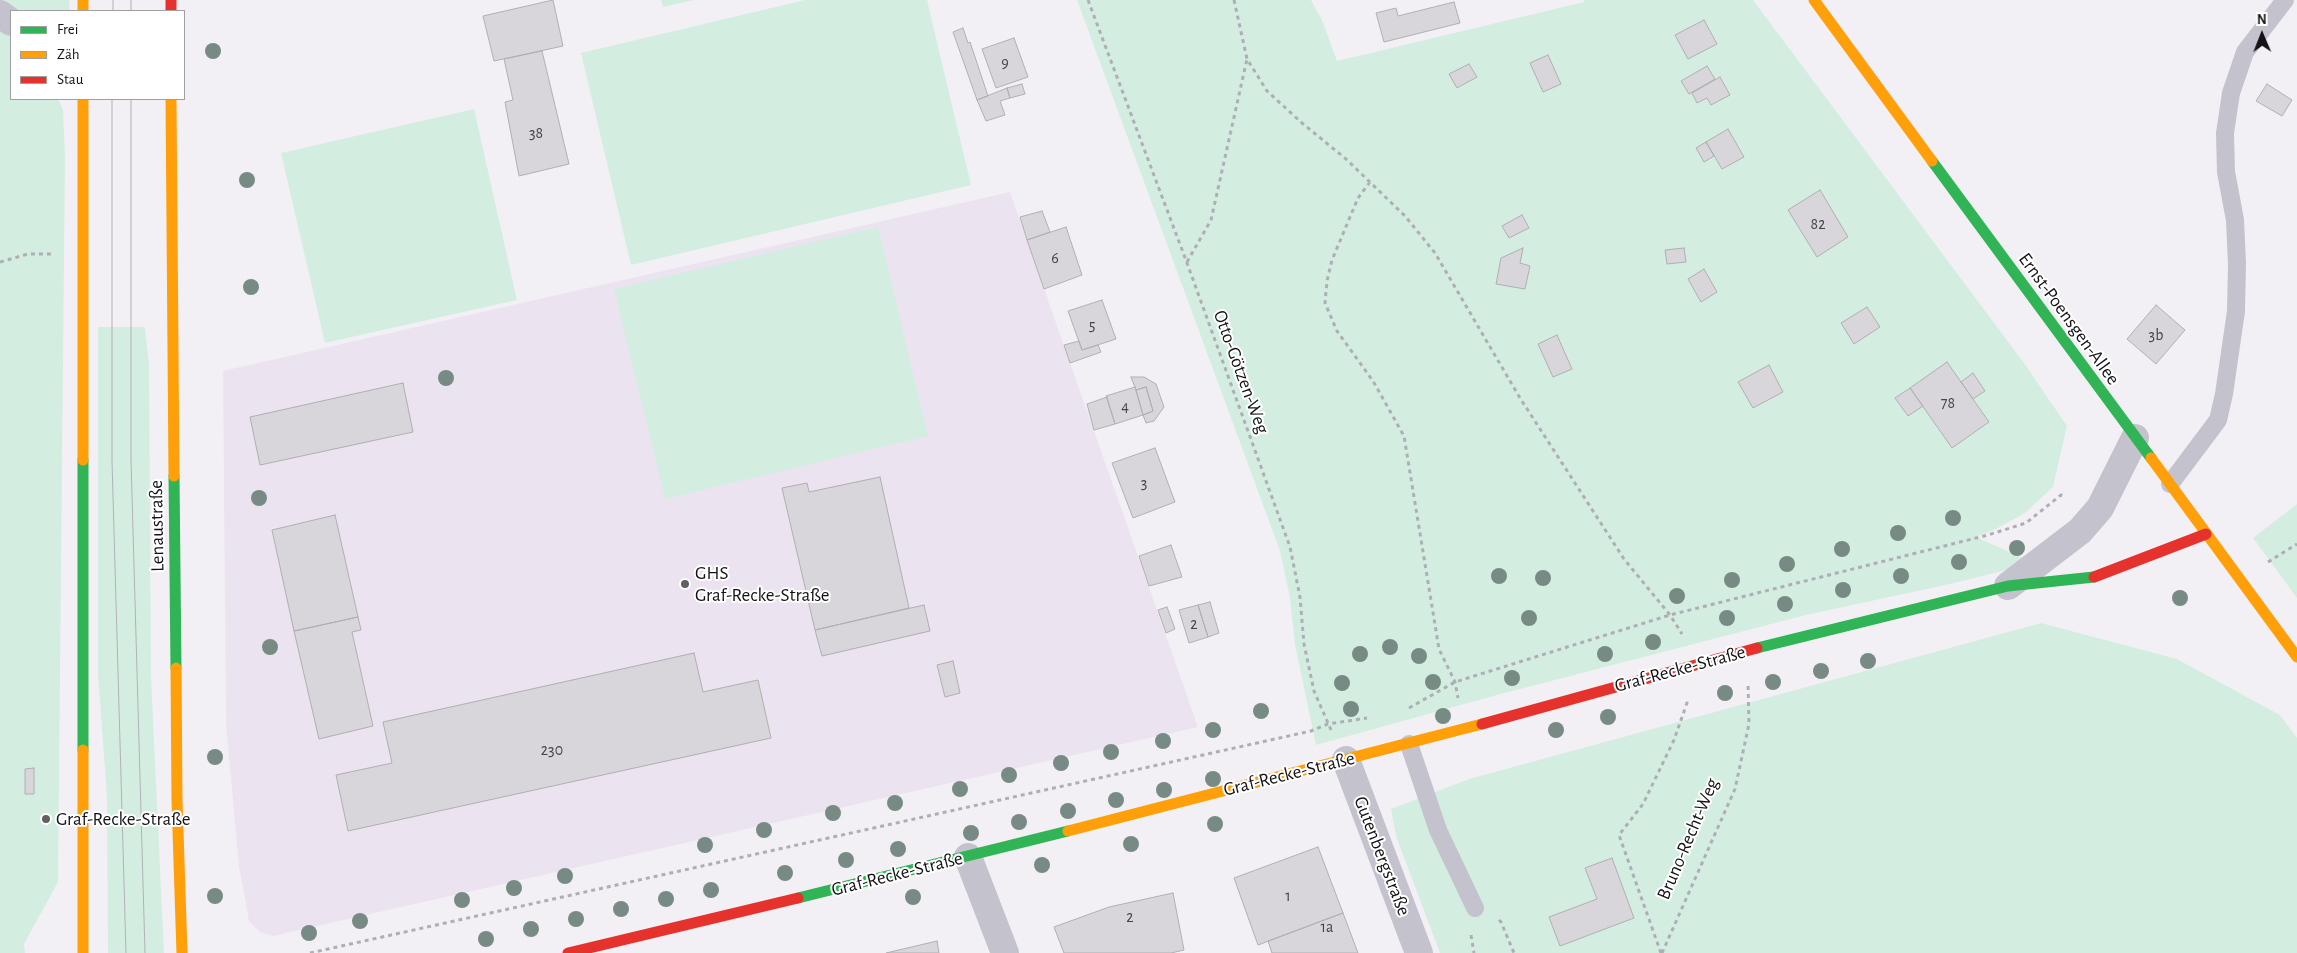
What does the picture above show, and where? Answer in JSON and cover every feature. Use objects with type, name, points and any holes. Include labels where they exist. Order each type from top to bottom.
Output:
[{"type":"street","name":"Ernst-Poensgen-Allee","points":[[1814,0],[2297,657]]},
{"type":"street","points":[[68,100],[83,129]]},
{"type":"street","points":[[83,100],[85,819],[83,953]]},
{"type":"street","name":"Lenaustraße","points":[[171,100],[177,800],[182,953]]},
{"type":"street","name":"Graf-Recke-Straße","points":[[2008,586],[2080,531],[2100,508],[2135,438]]},
{"type":"street","name":"Graf-Recke-Straße","points":[[568,953],[635,946],[968,857],[1409,744],[1701,662],[2008,586],[2089,579],[2206,534]]},
{"type":"street","name":"Gutenbergstraße","points":[[1346,760],[1419,953]]},
{"type":"street","points":[[968,857],[1005,953]]},
{"type":"lane","points":[[2170,484],[2218,420],[2224,394],[2237,292],[2235,220],[2226,172],[2226,132],[2231,93],[2245,52],[2285,0]]},
{"type":"lane","points":[[1409,744],[1438,830],[1475,908]]},
{"type":"path","name":"Otto-Götzen-Weg","points":[[1088,0],[1187,263],[1290,548],[1300,597],[1304,644],[1314,691],[1346,760]]},
{"type":"path","points":[[1234,0],[1247,59],[1267,91],[1370,182],[1405,216],[1435,253],[1520,398],[1624,559],[1670,615],[1701,662]]},
{"type":"path","points":[[1187,263],[1211,220],[1247,59]]},
{"type":"path","points":[[1370,182],[1358,198],[1332,260],[1326,281],[1325,303],[1337,330],[1373,381],[1404,436],[1440,649],[1455,682],[1463,729]]},
{"type":"path","points":[[0,262],[28,254],[82,254]]},
{"type":"path","points":[[1406,710],[1455,682],[1670,615],[2026,523],[2061,495],[2100,508]]},
{"type":"path","name":"Bruno-Recht-Weg","points":[[1662,953],[1735,789],[1749,724],[1748,650]]},
{"type":"path","name":"Bruno-Recht-Weg","points":[[1662,953],[1619,835],[1643,804],[1674,740],[1701,662]]},
{"type":"path","points":[[310,953],[1311,731],[1328,724],[1371,718]]},
{"type":"shaded area","name":"GHS Graf-Recke-Straße","points":[[1010,192],[1198,727],[273,936],[260,932],[249,921],[239,866],[226,724],[223,371]]},
{"type":"green space","points":[[0,0],[69,0],[70,10],[14,10]]},
{"type":"green space","points":[[661,0],[694,0],[663,7]]},
{"type":"green space","points":[[805,0],[927,0],[971,185],[631,265],[581,53]]},
{"type":"green space","points":[[1077,0],[1311,0],[1322,20],[1337,61],[1584,2],[1584,0],[1753,0],[2024,363],[2067,426],[2053,487],[2025,513],[1996,529],[1976,537],[2034,563],[1950,584],[1806,615],[1497,695],[1316,745],[1295,645],[1290,598],[1280,551]]},
{"type":"green space","points":[[0,28],[10,35],[10,100],[58,100],[63,110],[65,156],[58,882],[24,944],[25,953],[0,953]]},
{"type":"green space","points":[[474,109],[517,300],[325,343],[281,153]]},
{"type":"green space","points":[[878,227],[928,436],[665,499],[614,289]]},
{"type":"green space","points":[[98,327],[145,327],[149,364],[151,677],[164,953],[108,953],[107,797],[98,675]]},
{"type":"green space","points":[[2297,504],[2297,598],[2253,538]]},
{"type":"green space","points":[[2041,623],[2177,659],[2280,715],[2297,738],[2297,953],[1440,953],[1396,836],[1391,809],[1469,779]]},
{"type":"building","points":[[553,0],[563,46],[494,61],[483,16]]},
{"type":"building","points":[[1454,2],[1460,23],[1384,42],[1376,13],[1396,8],[1398,16]]},
{"type":"building","points":[[1704,20],[1717,44],[1688,59],[1675,35]]},
{"type":"building","points":[[963,28],[968,43],[970,42],[988,96],[977,100],[953,32]]},
{"type":"building","points":[[1014,38],[1028,77],[996,88],[982,49]]},
{"type":"building","points":[[542,51],[569,164],[519,176],[505,102],[513,100],[504,59]]},
{"type":"building","points":[[1548,55],[1561,84],[1543,92],[1530,63]]},
{"type":"building","points":[[1469,64],[1477,77],[1457,88],[1449,74]]},
{"type":"building","points":[[1707,66],[1715,79],[1689,94],[1681,81]]},
{"type":"building","points":[[1720,77],[1730,95],[1711,105],[1707,98],[1697,103],[1692,93]]},
{"type":"building","points":[[1022,84],[1025,94],[1010,98],[1007,88]]},
{"type":"building","points":[[2267,84],[2292,100],[2282,116],[2256,101]]},
{"type":"building","points":[[1007,88],[1010,98],[1000,101],[1005,115],[986,121],[977,100]]},
{"type":"building","points":[[1728,129],[1744,157],[1722,169],[1706,142]]},
{"type":"building","points":[[1706,142],[1714,156],[1704,162],[1696,148]]},
{"type":"building","points":[[1820,190],[1848,237],[1817,257],[1788,210]]},
{"type":"building","points":[[1042,211],[1050,232],[1027,240],[1020,217]]},
{"type":"building","points":[[1522,215],[1529,228],[1509,238],[1502,226]]},
{"type":"building","points":[[1066,227],[1082,275],[1044,289],[1027,240]]},
{"type":"building","points":[[1523,248],[1520,263],[1530,266],[1525,289],[1496,284],[1501,258]]},
{"type":"building","points":[[1684,248],[1686,262],[1667,264],[1665,250]]},
{"type":"building","points":[[1704,269],[1717,292],[1701,302],[1688,279]]},
{"type":"building","points":[[1102,300],[1116,339],[1082,350],[1068,311]]},
{"type":"building","points":[[2156,305],[2185,330],[2156,364],[2127,339]]},
{"type":"building","points":[[1867,307],[1880,327],[1854,344],[1841,323]]},
{"type":"building","points":[[1557,335],[1572,369],[1553,377],[1538,344]]},
{"type":"building","points":[[1079,341],[1082,350],[1098,345],[1101,352],[1070,363],[1064,345]]},
{"type":"building","points":[[1947,362],[1989,422],[1952,448],[1910,388]]},
{"type":"building","points":[[1769,365],[1783,392],[1753,408],[1738,382]]},
{"type":"building","points":[[1973,373],[1985,391],[1973,399],[1961,382]]},
{"type":"building","points":[[1131,377],[1144,377],[1156,384],[1164,407],[1154,421],[1146,423],[1143,415],[1153,411],[1146,387],[1136,390]]},
{"type":"building","points":[[403,383],[413,432],[260,465],[250,417]]},
{"type":"building","points":[[1135,387],[1143,415],[1115,424],[1106,396]]},
{"type":"building","points":[[1146,387],[1153,411],[1143,415],[1136,390]]},
{"type":"building","points":[[1910,388],[1923,406],[1908,416],[1895,398]]},
{"type":"building","points":[[1107,397],[1115,424],[1094,430],[1087,404]]},
{"type":"building","points":[[1155,448],[1175,502],[1133,518],[1112,463]]},
{"type":"building","points":[[880,477],[909,608],[815,630],[782,488],[807,483],[809,492]]},
{"type":"building","points":[[335,515],[358,617],[294,631],[272,530]]},
{"type":"building","points":[[1171,545],[1182,577],[1149,586],[1139,556]]},
{"type":"building","points":[[1210,602],[1219,633],[1208,637],[1198,605]]},
{"type":"building","points":[[924,605],[930,631],[822,656],[815,630]]},
{"type":"building","points":[[1198,605],[1208,637],[1189,643],[1179,610]]},
{"type":"building","points":[[1167,607],[1175,629],[1166,633],[1158,610]]},
{"type":"building","points":[[358,617],[361,630],[352,632],[373,726],[319,739],[294,631]]},
{"type":"building","points":[[694,653],[703,692],[758,680],[771,738],[348,831],[336,775],[392,763],[383,722]]},
{"type":"building","points":[[953,661],[960,693],[945,697],[937,665]]},
{"type":"building","points":[[34,768],[34,794],[25,794],[25,769]]},
{"type":"building","points":[[1318,847],[1343,913],[1258,945],[1234,878]]},
{"type":"building","points":[[1612,858],[1634,918],[1560,946],[1549,917],[1597,899],[1585,868]]},
{"type":"building","points":[[1173,893],[1184,950],[1171,953],[1064,953],[1054,927],[1109,907]]},
{"type":"building","points":[[1343,913],[1358,953],[1272,953],[1268,941]]},
{"type":"building","points":[[937,941],[939,953],[886,953]]},
{"type":"tram line","points":[[113,0],[113,10]]},
{"type":"tram line","points":[[131,0],[131,10]]},
{"type":"tram line","points":[[112,100],[112,461],[126,953]]},
{"type":"tram line","points":[[131,100],[131,460],[145,953]]},
{"type":"traffic: fast","points":[[1932,161],[2151,458]]},
{"type":"traffic: fast","points":[[83,460],[83,750]]},
{"type":"traffic: fast","points":[[174,476],[176,668]]},
{"type":"traffic: fast","points":[[1757,648],[2008,586],[2094,577]]},
{"type":"traffic: fast","points":[[798,898],[1068,831]]},
{"type":"traffic: slow","points":[[83,0],[83,10]]},
{"type":"traffic: slow","points":[[1814,0],[1932,161]]},
{"type":"traffic: slow","points":[[83,100],[83,460]]},
{"type":"traffic: slow","points":[[171,100],[174,476]]},
{"type":"traffic: slow","points":[[2151,458],[2297,657]]},
{"type":"traffic: slow","points":[[176,668],[177,800],[182,953]]},
{"type":"traffic: slow","points":[[1068,831],[1482,724]]},
{"type":"traffic: slow","points":[[83,750],[83,953]]},
{"type":"traffic: jam","points":[[171,0],[171,10]]},
{"type":"traffic: jam","points":[[2094,577],[2206,534]]},
{"type":"traffic: jam","points":[[1482,724],[1757,648]]},
{"type":"traffic: jam","points":[[568,953],[798,898]]},
{"type":"place","name":"GHS Graf-Recke-Straße","points":[[685,584]]},
{"type":"place","name":"Graf-Recke-Straße","points":[[46,819]]}]
